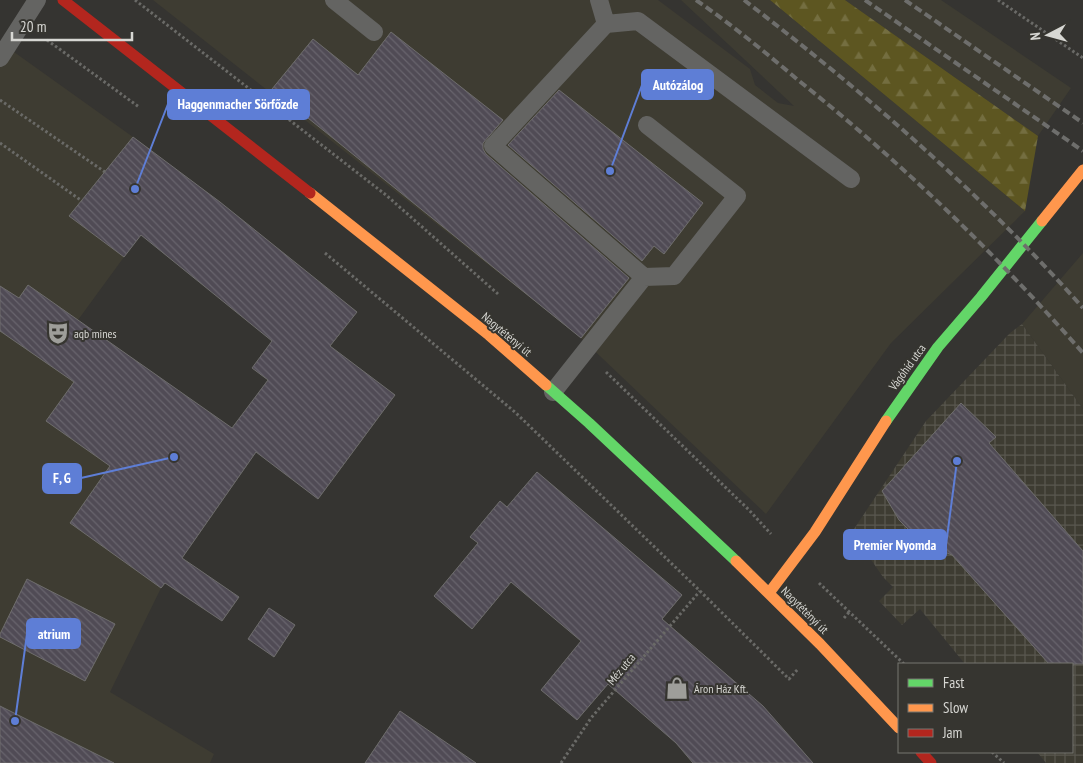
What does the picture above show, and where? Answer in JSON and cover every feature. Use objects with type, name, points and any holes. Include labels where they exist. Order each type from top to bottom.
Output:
[{"type":"main road","name":"Nagytétényi út","points":[[73,3],[481,329],[553,392],[603,436],[769,593],[898,727]]},
{"type":"main road","name":"Vágóhíd utca","points":[[769,593],[815,532],[896,405],[938,347],[981,297],[1083,170]]},
{"type":"main road","points":[[922,753],[931,763]]},
{"type":"lane","points":[[0,58],[37,0]]},
{"type":"lane","points":[[334,0],[374,32]]},
{"type":"lane","points":[[599,0],[606,24]]},
{"type":"lane","points":[[647,125],[737,196],[674,276],[644,277],[493,146],[606,24],[638,21],[852,179]]},
{"type":"lane","points":[[553,392],[644,277]]},
{"type":"path","points":[[135,0],[386,195],[504,299]]},
{"type":"path","points":[[998,0],[1083,58]]},
{"type":"path","points":[[23,22],[140,108]]},
{"type":"path","points":[[0,100],[105,172]]},
{"type":"path","points":[[0,143],[82,201]]},
{"type":"path","points":[[318,247],[516,413],[700,590],[789,679],[850,611]]},
{"type":"path","points":[[582,356],[590,358],[605,372],[749,510],[795,559],[903,663]]},
{"type":"path","name":"Méz utca","points":[[561,763],[591,718],[700,590]]},
{"type":"path","points":[[993,753],[1004,763]]},
{"type":"shaded area","points":[[153,0],[658,0],[750,69],[755,85],[778,103],[794,106],[681,0],[770,0],[1025,211],[891,343],[766,514],[581,338]]},
{"type":"shaded area","points":[[845,0],[941,0],[1071,88],[1038,136]]},
{"type":"shaded area","points":[[0,42],[133,137],[69,216],[124,257],[78,320],[259,447],[161,588],[110,692],[214,754],[210,763],[0,763]]},
{"type":"shaded area","points":[[1083,253],[1083,409],[1022,324]]},
{"type":"shaded area","points":[[1022,324],[1083,409],[1083,763],[1046,763],[1038,753],[1073,753],[1073,663],[964,663],[920,609],[902,625],[879,601],[893,587],[883,577],[852,532],[926,421],[1010,333]]},
{"type":"green space","points":[[770,0],[845,0],[1038,136],[1025,211]]},
{"type":"building","points":[[391,32],[503,120],[483,143],[483,149],[486,154],[629,278],[581,338],[272,89],[313,39],[358,75]]},
{"type":"building","points":[[559,90],[703,203],[664,254],[654,246],[642,261],[508,145]]},
{"type":"building","points":[[133,137],[220,202],[357,312],[330,346],[395,395],[318,499],[256,452],[182,558],[239,597],[222,621],[165,583],[161,588],[70,523],[110,466],[46,421],[74,382],[0,331],[0,286],[19,298],[28,285],[232,428],[268,380],[252,368],[272,341],[141,235],[124,257],[69,216]]},
{"type":"building","points":[[961,403],[996,437],[989,443],[1083,551],[1083,664],[1048,663],[952,555],[922,543],[899,520],[882,491]]},
{"type":"building","points":[[537,472],[682,595],[662,619],[763,706],[813,763],[693,763],[676,743],[608,684],[577,720],[541,690],[581,641],[511,582],[472,629],[434,596],[478,543],[470,537],[500,501],[507,507]]},
{"type":"building","points":[[27,579],[115,624],[85,681],[0,637]]},
{"type":"building","points":[[269,608],[295,625],[274,657],[248,639]]},
{"type":"building","points":[[0,706],[114,763],[0,763]]},
{"type":"building","points":[[400,711],[476,763],[365,763]]},
{"type":"railway","points":[[696,0],[773,59],[911,177],[981,244],[1083,353]]},
{"type":"railway","points":[[744,0],[834,71],[921,146],[1004,224],[1083,308]]},
{"type":"railway","points":[[865,0],[1083,151]]},
{"type":"railway","points":[[905,0],[1083,123]]},
{"type":"traffic: fast","points":[[886,421],[938,347],[1042,221]]},
{"type":"traffic: fast","points":[[546,385],[736,561]]},
{"type":"traffic: slow","points":[[1042,221],[1083,170]]},
{"type":"traffic: slow","points":[[310,193],[489,335],[546,385]]},
{"type":"traffic: slow","points":[[769,593],[815,532],[886,421]]},
{"type":"traffic: slow","points":[[736,561],[820,644],[898,727]]},
{"type":"traffic: jam","points":[[63,0],[310,193]]},
{"type":"traffic: jam","points":[[922,753],[931,763]]},
{"type":"place","name":"Autózálog","points":[[610,171]]},
{"type":"place","name":"Haggenmacher Sörfőzde","points":[[135,189]]},
{"type":"place","name":"aqb mines","points":[[58,333]]},
{"type":"place","name":"F, G","points":[[174,457]]},
{"type":"place","name":"Premier Nyomda","points":[[957,461]]},
{"type":"place","name":"Áron Ház Kft.","points":[[677,688]]},
{"type":"place","name":"atrium","points":[[15,721]]}]
